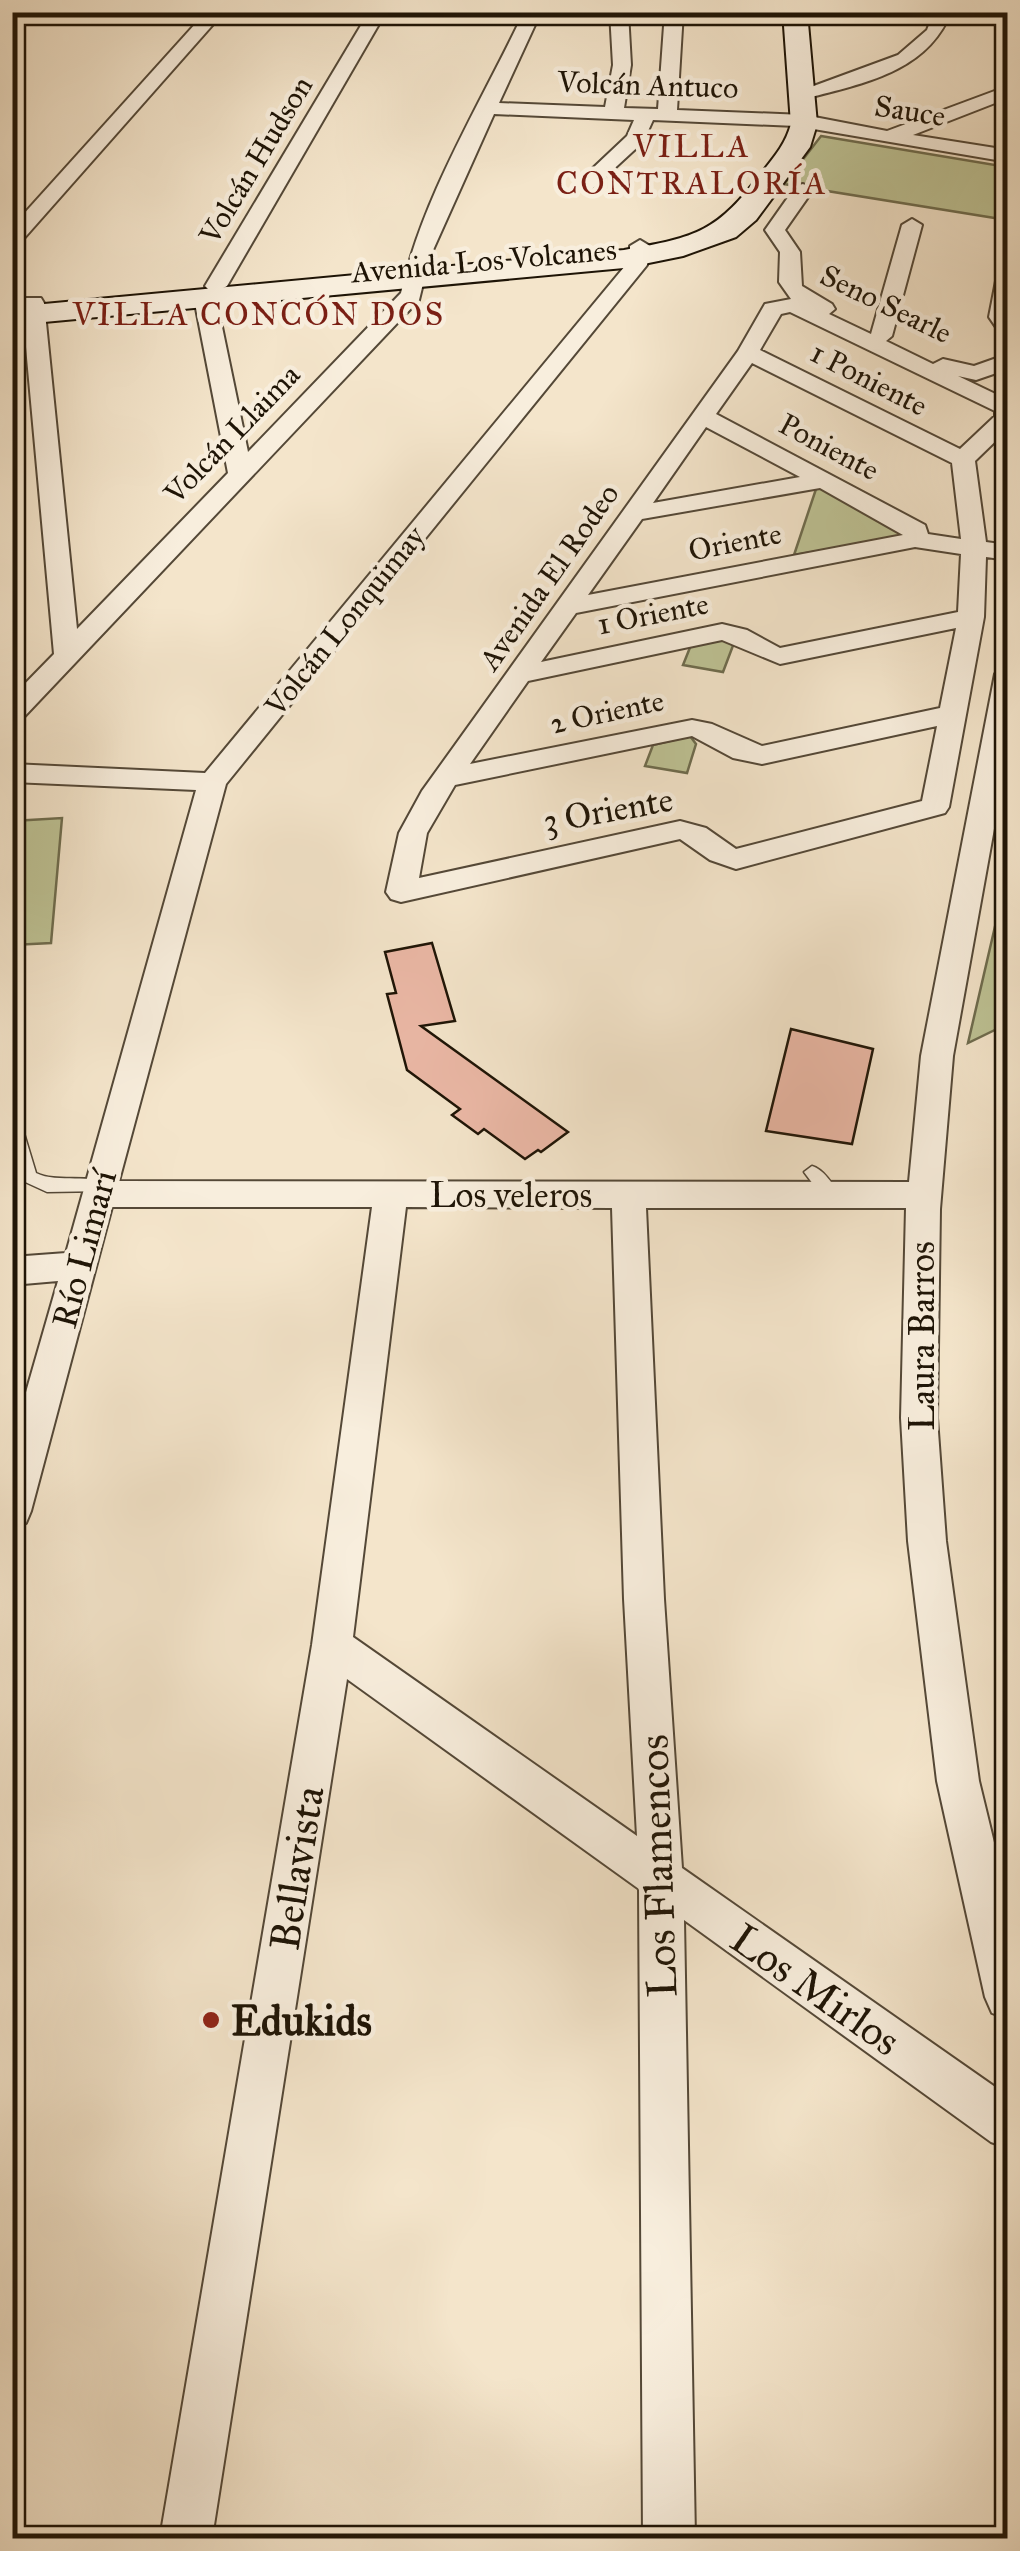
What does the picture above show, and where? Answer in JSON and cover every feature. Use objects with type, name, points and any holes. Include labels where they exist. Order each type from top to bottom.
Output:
[{"type":"street","points":[[12,28],[35,12]]},
{"type":"street","points":[[12,240],[216,12]]},
{"type":"street","name":"Volcán Hudson","points":[[210,292],[378,12]]},
{"type":"street","name":"Volcán Llaima","points":[[12,714],[411,294],[443,201],[491,108],[533,12]]},
{"type":"street","points":[[613,115],[622,64],[620,12]]},
{"type":"street","points":[[667,117],[674,12]]},
{"type":"street","points":[[795,12],[804,122]]},
{"type":"street","points":[[801,94],[886,68],[910,55],[940,24],[943,12]]},
{"type":"street","points":[[885,138],[963,112],[1008,91]]},
{"type":"street","name":"Volcán Antuco","points":[[491,108],[804,122]]},
{"type":"street","points":[[585,185],[636,138],[645,116]]},
{"type":"street","name":"Avenida Los Volcanes","points":[[23,309],[641,251],[716,236],[746,214],[800,141],[804,122]]},
{"type":"street","name":"Sauce","points":[[804,122],[1008,156]]},
{"type":"street","name":"Seno Searle","points":[[803,190],[774,227],[790,252],[786,271],[789,284],[810,303],[959,372],[984,372],[1008,362]]},
{"type":"street","points":[[881,336],[912,225]]},
{"type":"street","name":"Volcán Lonquimay","points":[[138,1044],[212,782],[641,251]]},
{"type":"street","points":[[1008,276],[1000,316],[1008,328]]},
{"type":"street","points":[[210,292],[240,473]]},
{"type":"street","name":"Avenida El Rodeo","points":[[401,892],[413,833],[445,778],[748,352],[773,309],[793,305],[808,309],[1007,408]]},
{"type":"street","points":[[23,309],[68,655]]},
{"type":"street","name":"1 Poniente","points":[[748,352],[963,460]]},
{"type":"street","points":[[952,714],[971,617],[973,543],[963,460],[1006,418],[1007,408]]},
{"type":"street","name":"Poniente","points":[[702,416],[916,535]]},
{"type":"street","points":[[634,513],[821,481]]},
{"type":"street","points":[[916,535],[973,543],[1008,553]]},
{"type":"street","name":"Oriente","points":[[568,607],[916,535]]},
{"type":"street","points":[[973,543],[1008,543]]},
{"type":"street","name":"1 Oriente","points":[[519,674],[722,632],[739,634],[761,651],[780,656],[971,617]]},
{"type":"street","name":"Laura Barros","points":[[1008,674],[938,1056],[924,1195],[919,1418],[927,1541],[958,1781],[1008,1997]]},
{"type":"street","name":"2 Oriente","points":[[445,778],[692,728],[711,732],[743,754],[762,755],[952,714]]},
{"type":"street","name":"3 Oriente","points":[[401,892],[680,830],[697,833],[717,853],[736,858],[935,807],[952,714]]},
{"type":"street","points":[[12,773],[212,782]]},
{"type":"street","points":[[982,832],[1006,859]]},
{"type":"street","name":"Río Limarí","points":[[12,1512],[82,1265],[138,1044]]},
{"type":"street","name":"Los veleros","points":[[99,1190],[628,1194],[822,1183],[924,1195]]},
{"type":"street","name":"Los Flamencos","points":[[628,1194],[660,1878],[669,2538]]},
{"type":"street","name":"Bellavista","points":[[186,2538],[332,1645],[391,1195]]},
{"type":"street","points":[[12,1271],[82,1265]]},
{"type":"street","name":"Los Mirlos","points":[[332,1645],[1008,2125]]},
{"type":"lane","points":[[12,1120],[28,1177],[47,1186],[99,1190]]},
{"type":"green space","points":[[815,13],[937,13],[933,23],[924,24],[815,20]]},
{"type":"green space","points":[[821,136],[1007,167],[1007,220],[784,184]]},
{"type":"green space","points":[[823,487],[906,537],[794,555],[816,489]]},
{"type":"green space","points":[[721,637],[734,643],[723,672],[683,665],[691,645]]},
{"type":"green space","points":[[690,736],[696,744],[687,773],[645,766],[653,745]]},
{"type":"green space","points":[[62,818],[51,943],[13,945],[13,821]]},
{"type":"green space","points":[[1003,892],[1008,896],[1007,1024],[968,1043]]},
{"type":"building","points":[[432,943],[455,1021],[421,1026],[568,1132],[541,1152],[538,1150],[525,1159],[484,1129],[478,1134],[452,1115],[460,1109],[407,1070],[387,994],[396,993],[385,952]]},
{"type":"building","points":[[791,1029],[873,1049],[852,1144],[766,1131]]},
{"type":"place","name":"Edukids","points":[[211,2020]]},
{"type":"district","name":"VILLA CONTRALORÍA","points":[[692,164]]},
{"type":"district","name":"VILLA CONCÓN DOS","points":[[259,314]]}]
